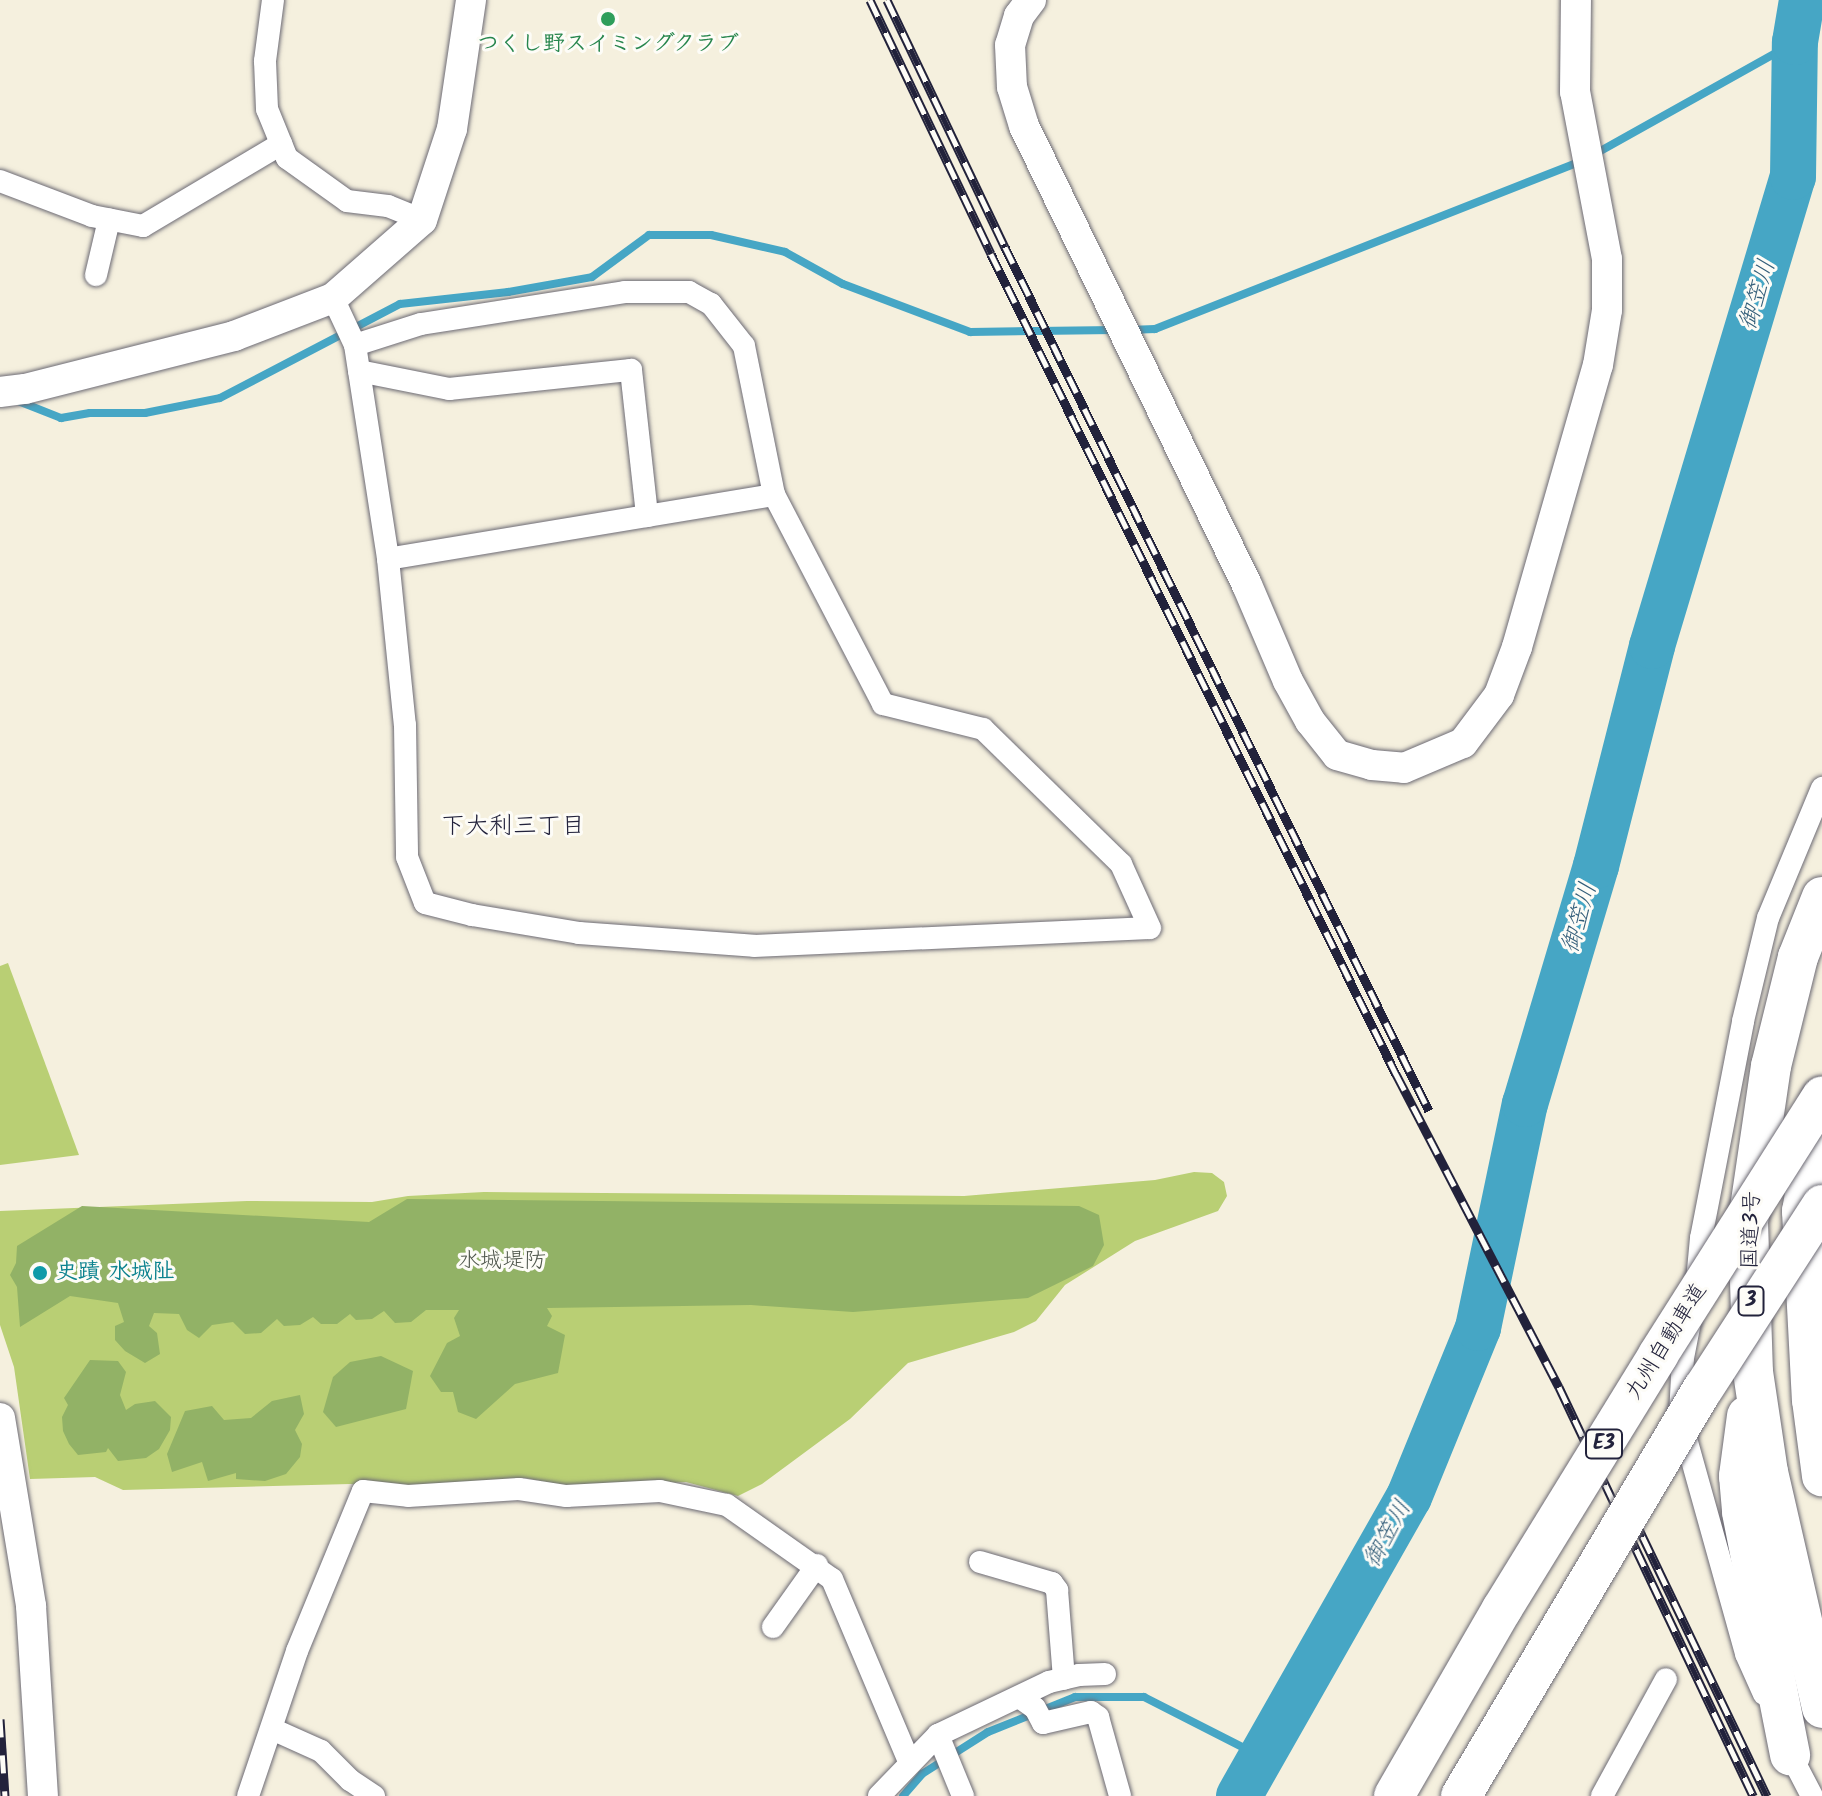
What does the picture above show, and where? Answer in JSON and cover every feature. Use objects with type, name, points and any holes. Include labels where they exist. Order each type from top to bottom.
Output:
[{"type":"highway","name":"国道3号","points":[[1822,897],[1798,957],[1771,1066],[1751,1206],[1753,1372],[1768,1472],[1822,1708]]},
{"type":"highway","points":[[1822,1098],[1802,1211],[1822,1476]]},
{"type":"highway","name":"九州自動車道","points":[[1394,1796],[1551,1529],[1822,1098]]},
{"type":"highway","name":"E3","points":[[1461,1796],[1695,1402],[1822,1205]]},
{"type":"highway","points":[[1753,1372],[1739,1476],[1742,1512],[1790,1755]]},
{"type":"street","points":[[273,0],[265,61],[267,109],[287,158],[347,201],[388,206],[422,220]]},
{"type":"street","points":[[12,391],[234,336],[333,298],[422,220],[452,129],[471,0]]},
{"type":"street","points":[[1031,0],[1019,16],[1010,45],[1012,87],[1024,126],[1247,585],[1288,681],[1310,721],[1337,755],[1372,765],[1404,768],[1463,743],[1499,695],[1517,647],[1598,365],[1607,310],[1607,259],[1575,92],[1576,0]]},
{"type":"street","points":[[0,181],[109,220],[143,226],[281,144]]},
{"type":"street","points":[[96,275],[109,220]]},
{"type":"street","points":[[333,298],[355,345],[388,559],[405,725],[407,857],[425,903],[472,915],[579,933],[754,946],[1150,928],[1121,864],[983,729],[883,704],[774,495],[744,346],[711,304],[689,292],[610,294],[421,324],[355,345]]},
{"type":"street","points":[[359,371],[449,389],[631,370],[647,516]]},
{"type":"street","points":[[388,559],[774,495]]},
{"type":"street","points":[[1812,1796],[1790,1755],[1746,1654],[1680,1417],[1683,1357],[1695,1296],[1701,1238],[1743,1021],[1768,918],[1822,788]]},
{"type":"street","points":[[0,1418],[31,1606],[43,1796]]},
{"type":"street","points":[[248,1796],[297,1651],[363,1491],[408,1496],[519,1489],[566,1496],[660,1491],[727,1505],[817,1565],[832,1579],[909,1761]]},
{"type":"street","points":[[980,1562],[1052,1583],[1057,1590],[1064,1679]]},
{"type":"street","points":[[773,1627],[817,1565]]},
{"type":"street","points":[[879,1796],[909,1761],[938,1735],[1064,1679],[1105,1674]]},
{"type":"street","points":[[1602,1796],[1666,1679]]},
{"type":"street","points":[[1019,1697],[1035,1708],[1043,1723],[1091,1712],[1098,1717],[1120,1796]]},
{"type":"street","points":[[272,1729],[321,1751],[350,1780],[374,1796]]},
{"type":"street","points":[[938,1735],[963,1796]]},
{"type":"green space","points":[[8,963],[79,1155],[0,1165],[0,966]]},
{"type":"green space","points":[[1194,1172],[1212,1173],[1224,1182],[1227,1196],[1218,1211],[1135,1241],[1065,1285],[1036,1321],[1014,1332],[908,1363],[850,1419],[762,1484],[738,1496],[686,1482],[577,1488],[525,1478],[404,1486],[350,1484],[123,1490],[95,1477],[30,1479],[14,1367],[0,1325],[0,1211],[247,1201],[372,1202],[408,1196],[484,1192],[964,1196],[1155,1180]]},
{"type":"green space","name":"水城堤防","points":[[407,1199],[1079,1206],[1099,1215],[1104,1245],[1093,1266],[1028,1298],[853,1312],[751,1305],[547,1308],[552,1316],[547,1326],[565,1335],[558,1373],[515,1384],[476,1419],[458,1412],[453,1392],[441,1392],[430,1376],[447,1343],[460,1336],[454,1318],[459,1310],[426,1310],[411,1322],[395,1323],[384,1311],[372,1319],[356,1320],[350,1314],[337,1324],[321,1324],[313,1317],[300,1325],[284,1326],[277,1319],[261,1333],[245,1334],[233,1322],[212,1325],[199,1338],[187,1330],[179,1314],[154,1313],[149,1326],[157,1333],[160,1354],[145,1363],[125,1351],[115,1340],[115,1326],[124,1322],[118,1303],[70,1296],[20,1327],[17,1287],[10,1275],[16,1263],[17,1246],[82,1206],[369,1222]]},
{"type":"green space","points":[[381,1356],[413,1371],[406,1409],[336,1427],[323,1412],[333,1377],[350,1362]]},
{"type":"green space","points":[[90,1360],[118,1361],[126,1372],[120,1395],[126,1410],[135,1404],[155,1401],[171,1417],[170,1430],[159,1449],[146,1458],[118,1461],[108,1448],[106,1452],[78,1455],[69,1444],[63,1431],[62,1417],[68,1405],[64,1398]]},
{"type":"green space","points":[[300,1395],[304,1414],[295,1430],[302,1444],[300,1457],[286,1474],[265,1481],[236,1479],[236,1473],[208,1481],[202,1462],[172,1472],[167,1454],[185,1411],[212,1406],[224,1420],[251,1418],[272,1401]]},
{"type":"waterway","name":"御笠川","points":[[1239,1796],[1409,1497],[1478,1328],[1525,1104],[1596,866],[1652,646],[1793,177],[1795,42],[1802,0]]},
{"type":"waterway","points":[[1595,154],[1795,42]]},
{"type":"waterway","points":[[1129,330],[1155,329],[1583,160]]},
{"type":"waterway","points":[[13,399],[61,418],[90,413],[145,413],[220,398],[400,304],[508,292],[592,277],[649,235],[711,235],[785,252],[843,284],[970,332],[1115,330]]},
{"type":"waterway","points":[[903,1796],[922,1774],[988,1732],[1075,1697],[1144,1697],[1262,1757]]},
{"type":"railway","points":[[870,0],[991,254],[1396,1074],[1559,1387],[1753,1796]]},
{"type":"railway","points":[[887,0],[1429,1111]]},
{"type":"railway","points":[[1627,1504],[1767,1796]]},
{"type":"railway","points":[[0,1719],[5,1796]]},
{"type":"place","name":"つくし野スイミングクラブ","points":[[608,19]]},
{"type":"place","name":"史蹟 水城阯","points":[[40,1273]]},
{"type":"district","name":"下大利三丁目","points":[[513,827]]}]
